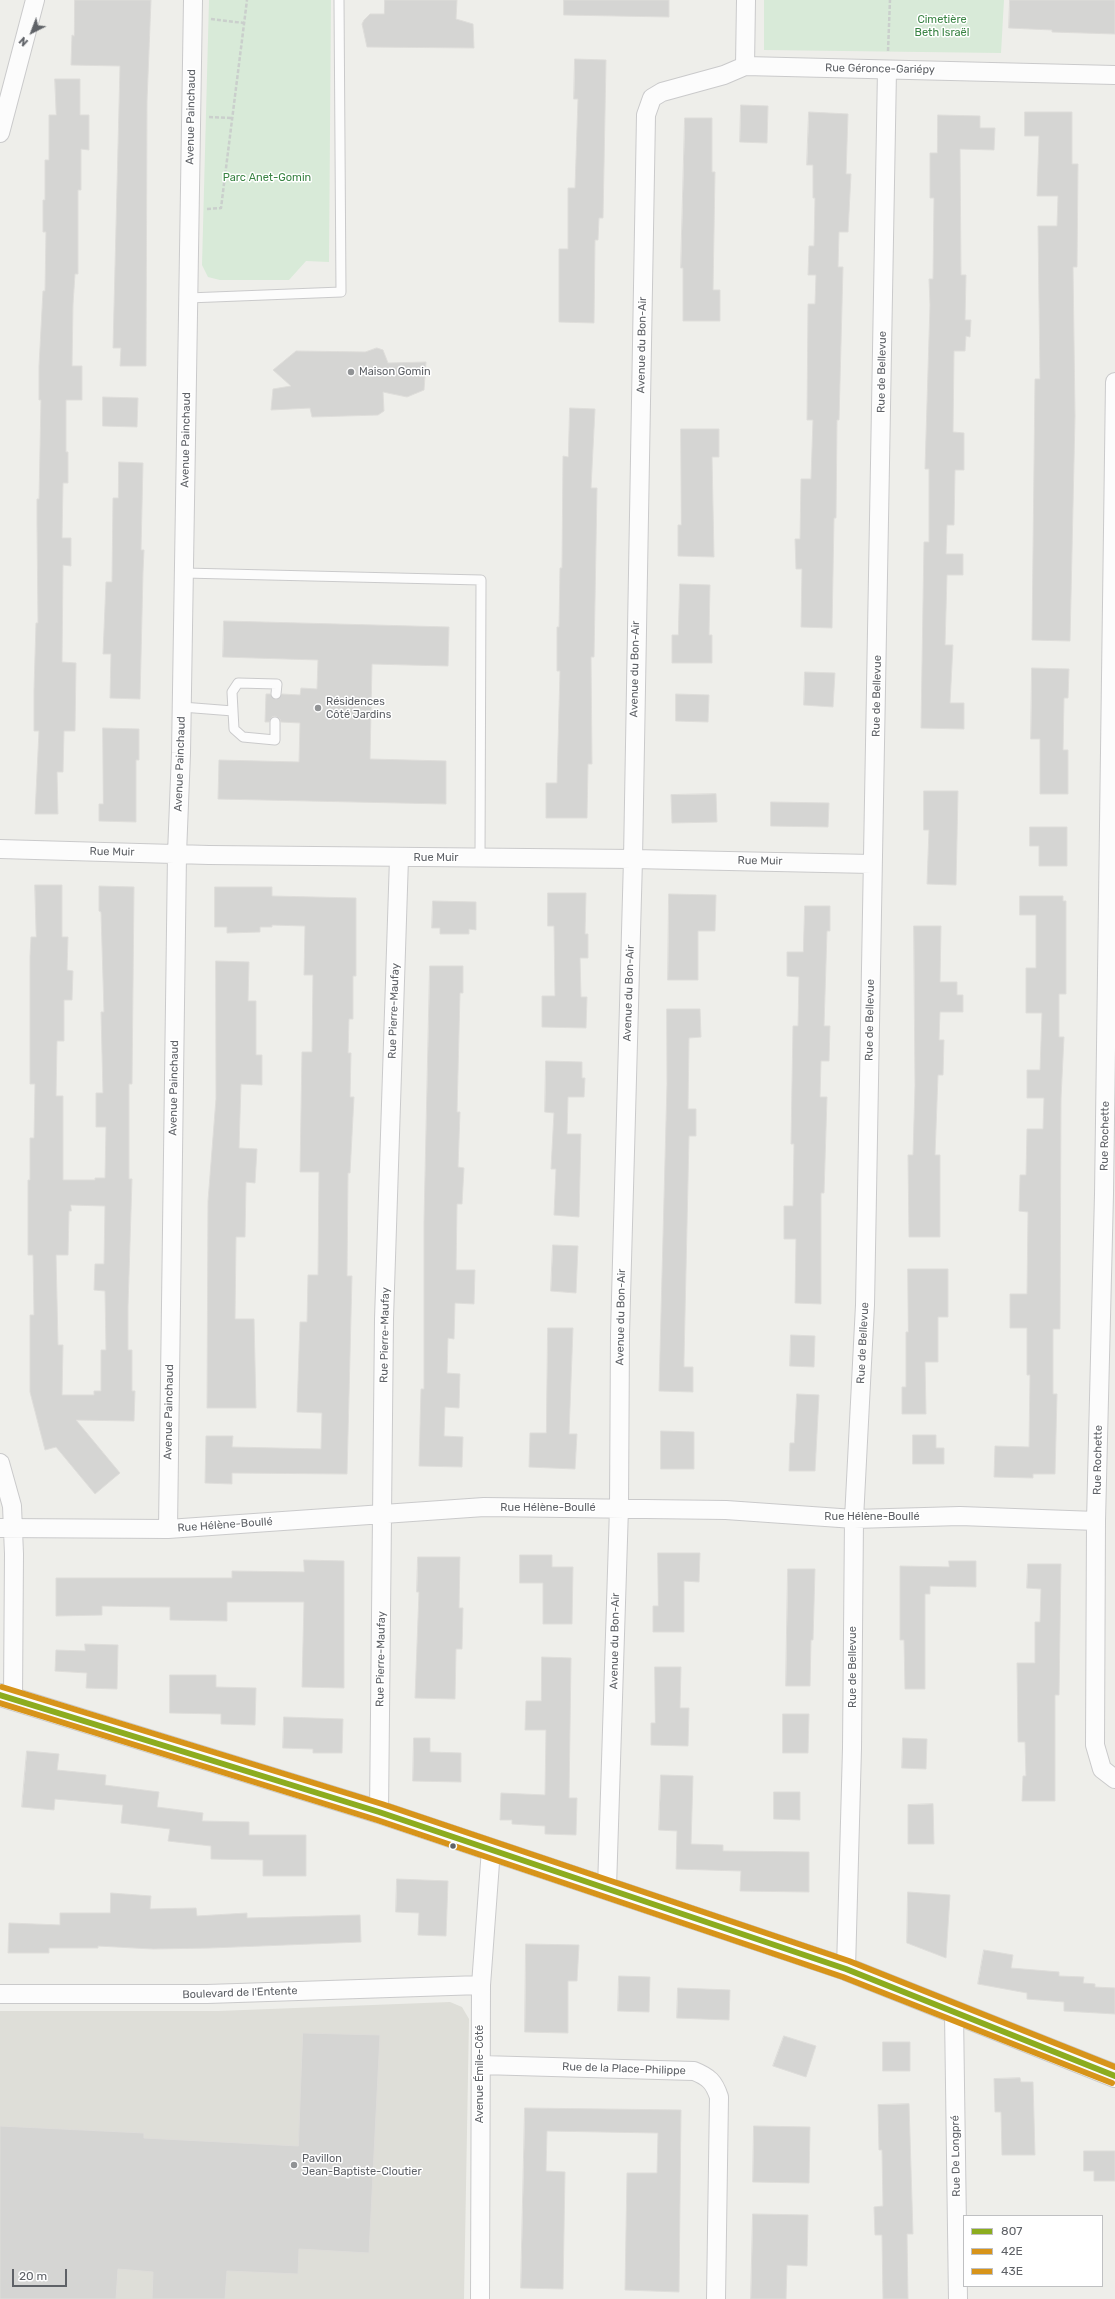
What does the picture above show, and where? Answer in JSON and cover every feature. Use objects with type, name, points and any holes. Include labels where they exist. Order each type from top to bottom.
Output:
[{"type":"main road","points":[[6,1697],[380,1812],[846,1969],[1115,2076]]},
{"type":"street","points":[[0,133],[35,0]]},
{"type":"street","points":[[745,66],[746,0]]},
{"type":"street","name":"Avenue Painchaud","points":[[168,1529],[177,854],[182,707],[193,9]]},
{"type":"street","name":"Rue Géronce-Gariépy","points":[[652,98],[662,92],[724,75],[745,66],[1115,75]]},
{"type":"street","name":"Rue de Bellevue","points":[[846,1969],[852,1748],[854,1519],[865,1305],[887,70]]},
{"type":"street","name":"Avenue du Bon-Air","points":[[607,1888],[619,1508],[620,1334],[633,859],[646,123],[652,98]]},
{"type":"street","name":"Rue Rochette","points":[[1109,1774],[1095,1746],[1096,1521],[1109,1195],[1115,382]]},
{"type":"street","name":"Rue Muir","points":[[0,849],[399,858],[633,859],[872,864]]},
{"type":"street","name":"Rue Pierre-Maufay","points":[[380,1812],[385,1311],[399,858]]},
{"type":"street","points":[[0,1463],[12,1506],[6,1528],[6,1697]]},
{"type":"street","name":"Rue Hélène-Boullé","points":[[6,1528],[168,1529],[484,1508],[726,1510],[854,1519],[960,1516],[1096,1521]]},
{"type":"street","name":"Avenue Émile-Côté","points":[[480,2299],[481,1986],[491,1849]]},
{"type":"street","name":"Boulevard de l'Entente","points":[[0,1994],[207,1994],[481,1986]]},
{"type":"street","name":"Rue De Longpré","points":[[954,2013],[958,2299]]},
{"type":"street","name":"Rue de la Place-Philippe","points":[[480,2065],[694,2071],[709,2077],[715,2085],[719,2097],[716,2299]]},
{"type":"lane","points":[[188,298],[341,292],[339,0]]},
{"type":"lane","points":[[184,573],[481,580],[480,858]]},
{"type":"lane","points":[[275,722],[275,740],[243,737],[234,729],[232,692],[238,683],[277,684],[276,694]]},
{"type":"lane","points":[[182,707],[233,711]]},
{"type":"path","points":[[189,209],[221,208],[247,0]]},
{"type":"path","points":[[887,70],[890,0]]},
{"type":"path","points":[[193,9],[244,22]]},
{"type":"shaded area","points":[[450,2002],[462,2007],[469,2019],[464,2299],[0,2299],[0,2011],[218,2011]]},
{"type":"green space","name":"Parc Anet-Gomin","points":[[209,0],[331,0],[329,262],[306,261],[289,280],[220,280],[208,277],[202,265]]},
{"type":"green space","name":"Cimetière Beth Israël","points":[[764,0],[1004,0],[1001,53],[764,50]]},
{"type":"building","points":[[75,0],[151,0],[147,101],[146,366],[120,366],[121,348],[113,348],[120,66],[71,65],[72,35],[74,36]]},
{"type":"building","points":[[385,0],[457,0],[456,19],[473,24],[474,48],[367,47],[362,24],[370,14],[384,14]]},
{"type":"building","points":[[564,0],[669,0],[669,17],[564,15]]},
{"type":"building","points":[[1010,0],[1115,0],[1115,34],[1052,32],[1052,30],[1009,28]]},
{"type":"building","points":[[575,59],[606,60],[603,218],[599,218],[598,240],[595,240],[594,323],[559,322],[559,249],[568,249],[568,188],[575,188],[578,99],[574,99]]},
{"type":"building","points":[[55,79],[80,79],[80,115],[89,115],[89,150],[81,149],[81,190],[78,190],[78,274],[75,274],[73,304],[72,366],[82,366],[82,400],[66,400],[66,452],[68,452],[68,483],[63,483],[62,538],[71,538],[71,566],[63,565],[62,662],[76,663],[75,731],[64,731],[63,772],[57,772],[58,814],[35,814],[39,731],[34,731],[34,690],[36,623],[38,623],[37,499],[39,499],[41,400],[39,400],[39,366],[43,291],[45,291],[46,232],[43,232],[43,200],[45,200],[45,160],[49,160],[49,115],[56,115]]},
{"type":"building","points":[[741,105],[768,106],[767,143],[740,142]]},
{"type":"building","points":[[809,112],[848,114],[846,174],[851,174],[848,232],[839,232],[838,267],[843,267],[839,420],[837,420],[836,518],[834,518],[832,628],[801,627],[802,569],[796,569],[795,539],[800,539],[801,479],[811,479],[813,420],[807,420],[808,304],[815,304],[816,275],[808,275],[809,246],[814,246],[815,198],[813,198],[813,165],[807,165]]},
{"type":"building","points":[[1025,112],[1072,112],[1072,164],[1078,164],[1077,267],[1073,267],[1075,416],[1070,641],[1032,640],[1035,379],[1040,379],[1038,226],[1057,226],[1058,196],[1037,196],[1039,136],[1025,136]]},
{"type":"building","points":[[938,115],[980,116],[980,128],[995,128],[994,150],[960,149],[961,275],[966,275],[965,320],[971,320],[970,337],[966,336],[965,351],[954,351],[953,432],[964,433],[964,470],[955,470],[954,525],[947,525],[946,554],[963,554],[963,575],[947,575],[945,645],[953,645],[950,703],[964,703],[964,729],[921,728],[924,542],[929,542],[929,469],[925,469],[930,305],[929,279],[933,279],[934,198],[930,198],[930,153],[937,153]]},
{"type":"building","points":[[685,118],[712,118],[712,172],[715,172],[713,290],[720,290],[720,321],[683,321],[683,268],[681,268]]},
{"type":"building","name":"Maison Gomin","points":[[377,348],[383,350],[388,363],[426,362],[424,390],[407,397],[383,392],[384,411],[378,415],[312,417],[310,408],[271,410],[273,389],[291,386],[273,370],[296,351],[365,352]]},
{"type":"building","points":[[103,397],[138,398],[137,427],[103,426]]},
{"type":"building","points":[[570,408],[595,409],[591,488],[597,488],[594,657],[591,657],[592,764],[588,764],[587,818],[546,818],[546,783],[557,783],[560,671],[557,671],[557,627],[559,627],[560,568],[562,568],[563,456],[568,457]]},
{"type":"building","points":[[681,429],[719,429],[719,457],[712,457],[714,557],[678,556],[678,525],[681,525]]},
{"type":"building","points":[[119,462],[143,463],[141,550],[144,550],[140,699],[110,698],[111,654],[103,654],[106,582],[112,582],[113,498],[118,498]]},
{"type":"building","points":[[680,584],[710,585],[709,635],[712,635],[712,663],[672,663],[672,635],[678,635]]},
{"type":"building","name":"Résidences Côté Jardins","points":[[224,621],[449,627],[448,666],[372,664],[370,759],[446,761],[446,804],[218,799],[219,760],[299,762],[300,723],[281,722],[280,719],[275,716],[272,717],[269,722],[265,722],[266,694],[270,694],[276,700],[282,694],[300,695],[301,688],[317,689],[318,660],[223,657]]},
{"type":"building","points":[[1032,668],[1069,669],[1068,698],[1064,698],[1063,750],[1068,750],[1068,794],[1040,794],[1040,739],[1031,739]]},
{"type":"building","points":[[805,672],[835,673],[833,707],[804,705]]},
{"type":"building","points":[[676,694],[709,695],[708,722],[676,721]]},
{"type":"building","points":[[103,728],[139,729],[139,760],[136,760],[136,822],[99,821],[99,804],[103,804]]},
{"type":"building","points":[[924,791],[958,791],[956,885],[927,884],[929,830],[924,830]]},
{"type":"building","points":[[716,794],[717,822],[672,823],[671,795]]},
{"type":"building","points":[[771,802],[829,803],[828,827],[771,826]]},
{"type":"building","points":[[1030,827],[1067,827],[1067,866],[1039,866],[1039,846],[1030,846]]},
{"type":"building","points":[[35,885],[62,885],[62,937],[68,937],[67,970],[73,971],[72,1000],[64,1000],[64,1041],[57,1041],[56,1096],[63,1096],[63,1180],[95,1180],[95,1178],[105,1178],[106,1127],[96,1127],[96,1093],[103,1093],[101,1012],[104,1012],[99,886],[134,887],[132,1084],[129,1084],[129,1179],[132,1179],[128,1350],[132,1350],[132,1391],[135,1391],[134,1421],[76,1420],[120,1473],[95,1494],[56,1447],[45,1450],[30,1392],[30,1315],[34,1315],[33,1255],[28,1255],[28,1180],[30,1180],[30,1138],[34,1138],[35,1084],[30,1084],[30,956],[31,937],[36,937]],"holes":[[[71,1205],[105,1206],[104,1264],[95,1264],[94,1290],[105,1291],[106,1350],[101,1350],[101,1391],[94,1391],[94,1395],[62,1395],[63,1345],[58,1345],[56,1255],[68,1255],[69,1211],[71,1211]]]},
{"type":"building","points":[[215,887],[272,887],[272,896],[356,898],[356,976],[353,976],[353,1019],[349,1019],[348,1053],[351,1053],[350,1097],[354,1097],[350,1173],[348,1173],[347,1276],[352,1276],[347,1474],[232,1473],[232,1484],[205,1483],[206,1436],[233,1436],[232,1447],[321,1449],[322,1413],[297,1412],[300,1322],[307,1322],[308,1275],[318,1275],[319,1172],[300,1172],[302,1052],[312,1052],[313,975],[304,975],[305,926],[272,925],[272,927],[260,927],[260,932],[227,933],[227,927],[215,927]]},
{"type":"building","points":[[548,893],[586,893],[585,934],[588,934],[588,958],[580,958],[581,997],[587,997],[586,1028],[542,1027],[542,996],[555,996],[554,926],[548,926]]},
{"type":"building","points":[[669,894],[716,895],[715,931],[698,931],[698,980],[668,980]]},
{"type":"building","points":[[1020,896],[1063,896],[1063,901],[1066,901],[1066,994],[1059,994],[1059,1037],[1064,1037],[1061,1098],[1060,1329],[1053,1329],[1053,1394],[1057,1394],[1055,1474],[1033,1474],[1033,1478],[994,1477],[995,1446],[1029,1447],[1030,1375],[1027,1375],[1027,1328],[1010,1328],[1010,1294],[1027,1294],[1028,1212],[1019,1211],[1020,1175],[1026,1175],[1027,1129],[1043,1129],[1044,1098],[1027,1098],[1027,1070],[1040,1070],[1042,1013],[1026,1013],[1026,968],[1036,968],[1036,915],[1020,915]]},
{"type":"building","points":[[433,901],[476,902],[476,930],[469,929],[469,934],[440,934],[440,928],[432,928]]},
{"type":"building","points":[[805,906],[830,906],[830,931],[827,931],[824,1026],[830,1026],[829,1061],[821,1061],[820,1097],[827,1097],[824,1193],[821,1193],[821,1304],[795,1303],[796,1239],[784,1239],[784,1206],[793,1206],[794,1144],[791,1144],[793,1026],[798,1026],[799,977],[787,976],[787,952],[803,952]]},
{"type":"building","points":[[914,926],[941,926],[940,982],[957,982],[957,995],[963,995],[963,1012],[940,1012],[939,1040],[944,1040],[943,1075],[938,1075],[935,1155],[940,1155],[940,1237],[909,1237],[908,1155],[913,1155],[915,1086]]},
{"type":"building","points":[[216,961],[249,962],[248,1001],[256,1001],[256,1055],[262,1055],[262,1085],[241,1084],[239,1148],[257,1149],[255,1183],[246,1182],[245,1237],[236,1237],[235,1319],[254,1319],[256,1408],[207,1408],[208,1201],[216,1099]]},
{"type":"building","points":[[430,966],[463,966],[463,993],[460,993],[457,1112],[460,1112],[458,1167],[464,1168],[462,1204],[457,1204],[456,1270],[475,1270],[474,1304],[455,1303],[454,1339],[448,1338],[447,1373],[460,1374],[459,1408],[445,1407],[444,1436],[463,1437],[462,1467],[419,1466],[421,1389],[424,1389],[424,1221]]},
{"type":"building","points":[[667,1009],[700,1009],[701,1037],[689,1038],[688,1109],[696,1109],[696,1136],[689,1136],[684,1367],[693,1367],[693,1392],[659,1391],[667,1084]]},
{"type":"building","points":[[546,1061],[582,1062],[582,1078],[585,1078],[584,1097],[568,1097],[567,1134],[581,1134],[579,1217],[554,1215],[556,1169],[551,1169],[554,1113],[545,1112]]},
{"type":"building","points":[[553,1245],[578,1246],[576,1293],[551,1291]]},
{"type":"building","points":[[908,1269],[948,1269],[948,1317],[938,1317],[938,1362],[925,1362],[926,1414],[902,1414],[902,1387],[906,1387]]},
{"type":"building","points":[[548,1328],[573,1328],[569,1434],[577,1434],[575,1469],[529,1467],[530,1433],[546,1433]]},
{"type":"building","points":[[791,1335],[815,1336],[814,1367],[790,1366]]},
{"type":"building","points":[[797,1394],[819,1395],[815,1471],[789,1471],[790,1443],[794,1443]]},
{"type":"building","points":[[661,1431],[694,1432],[694,1469],[661,1469]]},
{"type":"building","points":[[913,1435],[936,1435],[936,1448],[944,1448],[944,1464],[913,1464]]},
{"type":"building","points":[[658,1553],[700,1553],[699,1582],[684,1581],[684,1632],[653,1632],[653,1606],[658,1606]]},
{"type":"building","points":[[520,1555],[552,1555],[552,1567],[573,1567],[572,1624],[543,1624],[543,1583],[520,1583]]},
{"type":"building","points":[[418,1557],[460,1557],[459,1608],[463,1608],[462,1649],[456,1649],[455,1699],[415,1698],[419,1592],[417,1592]]},
{"type":"building","points":[[304,1560],[344,1561],[344,1688],[302,1687],[304,1602],[227,1602],[227,1621],[170,1620],[170,1607],[102,1606],[102,1615],[56,1616],[56,1578],[232,1578],[232,1571],[304,1572]]},
{"type":"building","points":[[949,1561],[976,1561],[976,1587],[930,1586],[930,1594],[925,1594],[925,1689],[905,1689],[904,1640],[900,1640],[900,1566],[949,1567]]},
{"type":"building","points":[[1028,1564],[1061,1564],[1059,1695],[1055,1695],[1055,1801],[1022,1801],[1023,1776],[1026,1776],[1025,1742],[1018,1742],[1017,1663],[1035,1663],[1035,1622],[1040,1622],[1041,1589],[1027,1588]]},
{"type":"building","points":[[788,1569],[815,1569],[810,1686],[786,1686]]},
{"type":"building","points":[[85,1644],[118,1645],[117,1689],[86,1688],[87,1673],[55,1671],[56,1650],[85,1651]]},
{"type":"building","points":[[542,1657],[571,1658],[569,1798],[577,1798],[576,1835],[545,1834],[545,1826],[512,1824],[512,1820],[500,1820],[501,1793],[545,1795],[546,1730],[525,1730],[526,1701],[541,1701]]},
{"type":"building","points":[[655,1667],[681,1667],[680,1708],[689,1708],[688,1746],[651,1745],[651,1723],[655,1723]]},
{"type":"building","points":[[170,1675],[216,1675],[216,1687],[256,1688],[255,1725],[221,1724],[221,1714],[170,1713]]},
{"type":"building","points":[[783,1714],[809,1714],[808,1753],[783,1753]]},
{"type":"building","points":[[284,1717],[343,1719],[342,1753],[313,1753],[313,1749],[283,1748]]},
{"type":"building","points":[[414,1738],[430,1738],[430,1752],[461,1753],[461,1782],[413,1781]]},
{"type":"building","points":[[903,1738],[927,1739],[926,1769],[902,1768]]},
{"type":"building","points":[[27,1751],[59,1754],[57,1770],[106,1775],[105,1785],[159,1792],[157,1807],[203,1813],[202,1821],[249,1822],[249,1835],[306,1835],[306,1876],[263,1876],[263,1860],[211,1859],[211,1846],[168,1841],[170,1829],[121,1823],[123,1805],[55,1799],[54,1810],[22,1807]]},
{"type":"building","points":[[661,1775],[693,1776],[691,1844],[723,1845],[723,1851],[809,1852],[809,1892],[740,1891],[741,1871],[676,1869],[677,1831],[659,1830]]},
{"type":"building","points":[[774,1792],[800,1792],[800,1820],[774,1819]]},
{"type":"building","points":[[933,1804],[934,1844],[908,1844],[908,1805]]},
{"type":"building","points":[[397,1879],[448,1881],[446,1936],[418,1935],[419,1913],[396,1912]]},
{"type":"building","points":[[908,1892],[950,1895],[946,1958],[907,1943]]},
{"type":"building","points":[[111,1893],[151,1896],[150,1909],[196,1908],[197,1916],[247,1913],[247,1918],[360,1915],[361,1942],[153,1949],[98,1946],[98,1948],[49,1948],[49,1953],[8,1953],[9,1923],[60,1925],[60,1913],[110,1913]]},
{"type":"building","points":[[526,1944],[579,1945],[577,1981],[568,1981],[568,2033],[525,2032]]},
{"type":"building","points":[[984,1950],[1013,1955],[1011,1968],[1059,1972],[1059,1976],[1084,1977],[1083,1983],[1095,1984],[1095,1987],[1115,1988],[1115,2014],[1064,2011],[1064,2002],[1027,1999],[1027,1993],[978,1984]]},
{"type":"building","points":[[619,1976],[650,1977],[649,2012],[618,2011]]},
{"type":"building","points":[[678,1988],[730,1990],[729,2020],[677,2018]]},
{"type":"building","name":"Pavillon Jean-Baptiste-Cloutier","points":[[303,2033],[380,2035],[369,2253],[299,2249],[298,2274],[227,2271],[225,2299],[152,2299],[153,2272],[118,2269],[116,2299],[0,2299],[0,2126],[144,2133],[144,2138],[298,2146]]},
{"type":"building","points":[[784,2036],[816,2046],[806,2077],[773,2066]]},
{"type":"building","points":[[883,2042],[910,2042],[910,2071],[883,2071]]},
{"type":"building","points":[[1020,2078],[1021,2082],[1033,2082],[1035,2155],[1002,2155],[1001,2112],[995,2112],[994,2079]]},
{"type":"building","points":[[909,2104],[913,2234],[907,2234],[908,2299],[883,2299],[882,2235],[875,2235],[874,2207],[883,2206],[882,2150],[879,2150],[878,2105]]},
{"type":"building","points":[[525,2108],[681,2110],[679,2292],[625,2290],[627,2173],[657,2173],[658,2133],[547,2131],[546,2171],[565,2172],[563,2289],[521,2288]]},
{"type":"building","points":[[754,2126],[810,2127],[809,2183],[753,2182]]},
{"type":"building","points":[[1084,2151],[1115,2151],[1115,2181],[1094,2181],[1094,2171],[1084,2171]]},
{"type":"building","points":[[753,2214],[808,2215],[807,2266],[787,2265],[786,2299],[751,2299]]},
{"type":"transit line","name":"43E","points":[[2,1687],[382,1804],[849,1961],[1115,2067]]},
{"type":"transit line","name":"807","points":[[0,1695],[379,1812],[846,1969],[1115,2076]]},
{"type":"transit line","name":"42E","points":[[0,1703],[377,1820],[843,1977],[1112,2083]]},
{"type":"place","name":"Maison Gomin","points":[[351,372]]},
{"type":"place","name":"Résidences Côté Jardins","points":[[318,708]]},
{"type":"place","name":"Pavillon Jean-Baptiste-Cloutier","points":[[294,2165]]}]
